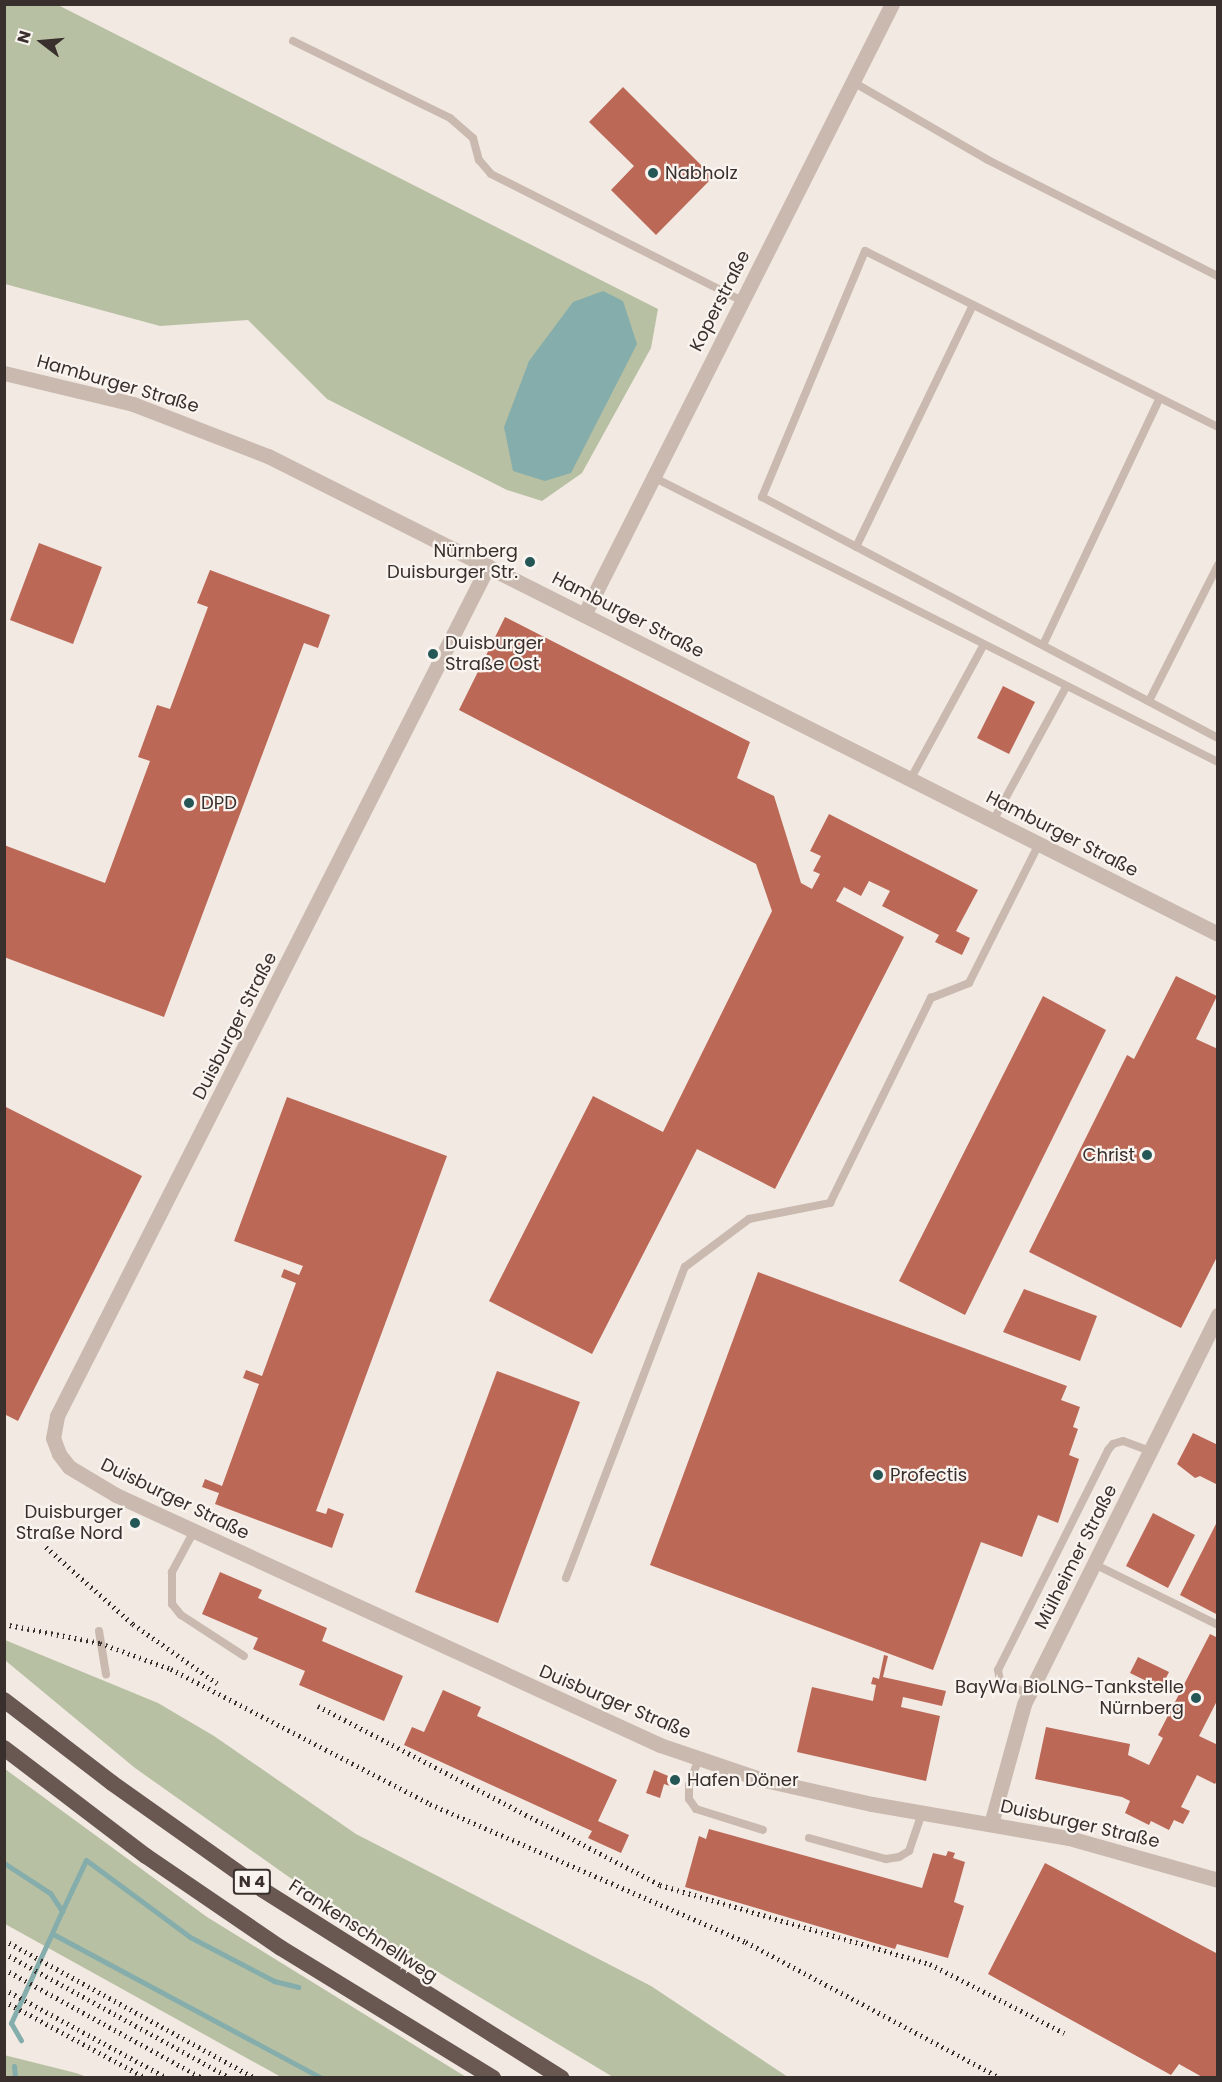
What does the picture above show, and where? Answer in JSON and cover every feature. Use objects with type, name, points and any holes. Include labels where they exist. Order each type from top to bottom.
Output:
[{"type":"highway","name":"Frankenschnellweg","points":[[4,1700],[263,1890],[562,2078]]},
{"type":"highway","name":"N 4","points":[[4,1748],[146,1856],[281,1948],[493,2078]]},
{"type":"street","name":"Koperstraße","points":[[584,615],[892,4]]},
{"type":"street","name":"Hamburger Straße","points":[[4,373],[133,404],[221,435],[488,566],[1218,934]]},
{"type":"street","name":"Duisburger Straße","points":[[488,566],[57,1416],[53,1438],[69,1467],[116,1494],[571,1707],[699,1758],[760,1779],[922,1813],[1069,1838],[1218,1880]]},
{"type":"street","name":"Mülheimer Straße","points":[[991,1824],[1029,1694],[1218,1315]]},
{"type":"lane","points":[[293,41],[450,118],[473,138],[478,160],[491,174],[742,301]]},
{"type":"lane","points":[[853,82],[988,160],[1218,276]]},
{"type":"lane","points":[[1218,427],[864,251],[762,497],[1218,738]]},
{"type":"lane","points":[[856,547],[973,305]]},
{"type":"lane","points":[[1043,645],[1160,398]]},
{"type":"lane","points":[[653,477],[983,646],[1218,762]]},
{"type":"lane","points":[[1149,701],[1218,565]]},
{"type":"lane","points":[[910,780],[983,646]]},
{"type":"lane","points":[[993,821],[1066,687]]},
{"type":"lane","points":[[566,1578],[685,1267],[749,1219],[830,1203],[932,998],[969,983],[1040,844]]},
{"type":"lane","points":[[1029,1694],[1000,1681],[998,1670],[1108,1450],[1113,1444],[1124,1441],[1150,1451]]},
{"type":"lane","points":[[195,1531],[172,1572],[169,1588],[172,1604],[181,1615],[244,1656]]},
{"type":"lane","points":[[1094,1564],[1218,1625]]},
{"type":"lane","points":[[99,1631],[106,1674]]},
{"type":"lane","points":[[699,1758],[689,1785],[689,1799],[696,1809],[763,1830]]},
{"type":"lane","points":[[809,1838],[886,1859],[899,1857],[909,1851],[922,1813]]},
{"type":"green space","points":[[4,5],[58,5],[658,309],[651,348],[582,473],[542,501],[507,490],[327,399],[248,320],[160,326],[5,284]]},
{"type":"green space","points":[[5,1640],[158,1703],[214,1736],[356,1834],[651,1986],[788,2077],[613,2077],[344,1916],[135,1768],[6,1661]]},
{"type":"green space","points":[[5,1769],[207,1917],[466,2077],[281,2077],[5,1924]]},
{"type":"green space","points":[[4,2055],[76,2073],[87,2077],[5,2077]]},
{"type":"water","points":[[603,291],[623,301],[637,344],[571,473],[545,481],[513,471],[504,427],[529,361],[573,302]]},
{"type":"building","points":[[623,87],[713,177],[656,235],[611,190],[634,166],[589,122]]},
{"type":"building","points":[[39,543],[102,567],[73,644],[10,620]]},
{"type":"building","name":"DPD","points":[[210,570],[330,615],[318,648],[304,643],[164,1017],[4,957],[4,845],[105,883],[150,761],[138,757],[157,705],[170,709],[208,607],[197,603]]},
{"type":"building","points":[[505,617],[750,742],[737,778],[774,796],[801,883],[812,889],[820,874],[813,871],[821,856],[810,851],[829,814],[978,890],[956,931],[970,938],[962,955],[935,942],[939,935],[882,906],[890,891],[869,881],[861,896],[844,887],[836,901],[904,937],[775,1189],[697,1149],[592,1354],[489,1301],[593,1096],[663,1132],[772,911],[756,864],[459,710]]},
{"type":"building","points":[[1003,686],[1035,702],[1009,754],[977,738]]},
{"type":"building","name":"Christ","points":[[1176,976],[1217,996],[1196,1039],[1218,1049],[1218,1255],[1181,1328],[1029,1252],[1127,1055],[1134,1059]]},
{"type":"building","points":[[1043,996],[1106,1030],[965,1315],[899,1281]]},
{"type":"building","points":[[287,1097],[447,1156],[316,1511],[326,1514],[328,1508],[344,1514],[332,1548],[215,1504],[219,1493],[202,1487],[205,1479],[222,1486],[259,1384],[243,1378],[246,1370],[262,1376],[296,1283],[281,1277],[284,1269],[299,1275],[303,1266],[234,1241]]},
{"type":"building","points":[[4,1106],[142,1176],[18,1421],[4,1414]]},
{"type":"building","name":"Profectis","points":[[758,1272],[1067,1386],[1061,1400],[1080,1407],[1073,1427],[1078,1429],[1069,1455],[1079,1459],[1058,1523],[1038,1515],[1022,1557],[981,1542],[933,1670],[650,1565]]},
{"type":"building","points":[[1024,1289],[1097,1316],[1080,1361],[1003,1332]]},
{"type":"building","points":[[497,1371],[580,1402],[498,1623],[415,1592]]},
{"type":"building","points":[[1193,1433],[1218,1445],[1218,1485],[1200,1476],[1195,1478],[1177,1464]]},
{"type":"building","points":[[1153,1513],[1195,1535],[1168,1588],[1126,1566]]},
{"type":"building","points":[[1218,1520],[1218,1615],[1180,1595]]},
{"type":"building","points":[[220,1572],[262,1590],[258,1598],[327,1628],[322,1641],[403,1676],[384,1721],[299,1685],[305,1671],[253,1649],[258,1638],[202,1614]]},
{"type":"building","points":[[1210,1634],[1218,1638],[1218,1699],[1199,1736],[1218,1745],[1218,1779],[1215,1784],[1197,1775],[1181,1807],[1190,1811],[1183,1824],[1174,1820],[1169,1830],[1151,1821],[1149,1825],[1125,1813],[1130,1801],[1122,1797],[1035,1779],[1046,1727],[1130,1744],[1128,1755],[1149,1765],[1163,1738],[1158,1735]]},
{"type":"building","points":[[884,1655],[888,1656],[883,1677],[946,1691],[942,1706],[903,1697],[901,1707],[940,1716],[926,1781],[797,1752],[812,1687],[873,1701],[876,1685],[871,1684],[873,1677],[879,1679]]},
{"type":"building","points":[[1138,1657],[1169,1672],[1161,1688],[1130,1673]]},
{"type":"building","points":[[443,1690],[481,1707],[477,1716],[617,1780],[598,1821],[629,1835],[621,1853],[588,1838],[592,1831],[404,1745],[412,1727],[424,1732]]},
{"type":"building","points":[[654,1770],[673,1778],[670,1786],[664,1784],[660,1798],[646,1793]]},
{"type":"building","points":[[709,1829],[922,1888],[933,1853],[946,1856],[948,1851],[955,1853],[953,1858],[965,1862],[954,1902],[964,1906],[948,1958],[897,1944],[895,1949],[685,1887],[699,1836],[706,1839]]},
{"type":"building","points":[[1045,1863],[1218,1954],[1218,2078],[1204,2078],[1179,2064],[1171,2075],[988,1974]]},
{"type":"waterway","points":[[62,1911],[86,1860],[190,1937],[274,1981],[298,1987]]},
{"type":"waterway","points":[[4,1863],[50,1893],[62,1911],[11,2023],[21,2040]]},
{"type":"waterway","points":[[53,1934],[322,2078]]},
{"type":"waterway","points":[[14,2066],[15,2078]]},
{"type":"railway","points":[[46,1547],[133,1624],[217,1683]]},
{"type":"railway","points":[[4,1624],[100,1643],[171,1669],[430,1804],[746,1942],[1001,2078]]},
{"type":"railway","points":[[318,1706],[660,1885],[930,1964],[1064,2033]]},
{"type":"railway","points":[[4,1940],[255,2078]]},
{"type":"railway","points":[[4,1953],[230,2078]]},
{"type":"railway","points":[[4,1969],[202,2078]]},
{"type":"railway","points":[[4,1989],[167,2078]]},
{"type":"railway","points":[[4,2001],[146,2078]]},
{"type":"place","name":"Nabholz","points":[[653,173]]},
{"type":"place","name":"Nürnberg Duisburger Str.","points":[[530,562]]},
{"type":"place","name":"Duisburger Straße Ost","points":[[433,654]]},
{"type":"place","name":"DPD","points":[[189,803]]},
{"type":"place","name":"Christ","points":[[1147,1155]]},
{"type":"place","name":"Profectis","points":[[878,1475]]},
{"type":"place","name":"Duisburger Straße Nord","points":[[135,1523]]},
{"type":"place","name":"BayWa BioLNG-Tankstelle Nürnberg","points":[[1196,1698]]},
{"type":"place","name":"Hafen Döner","points":[[675,1780]]}]
